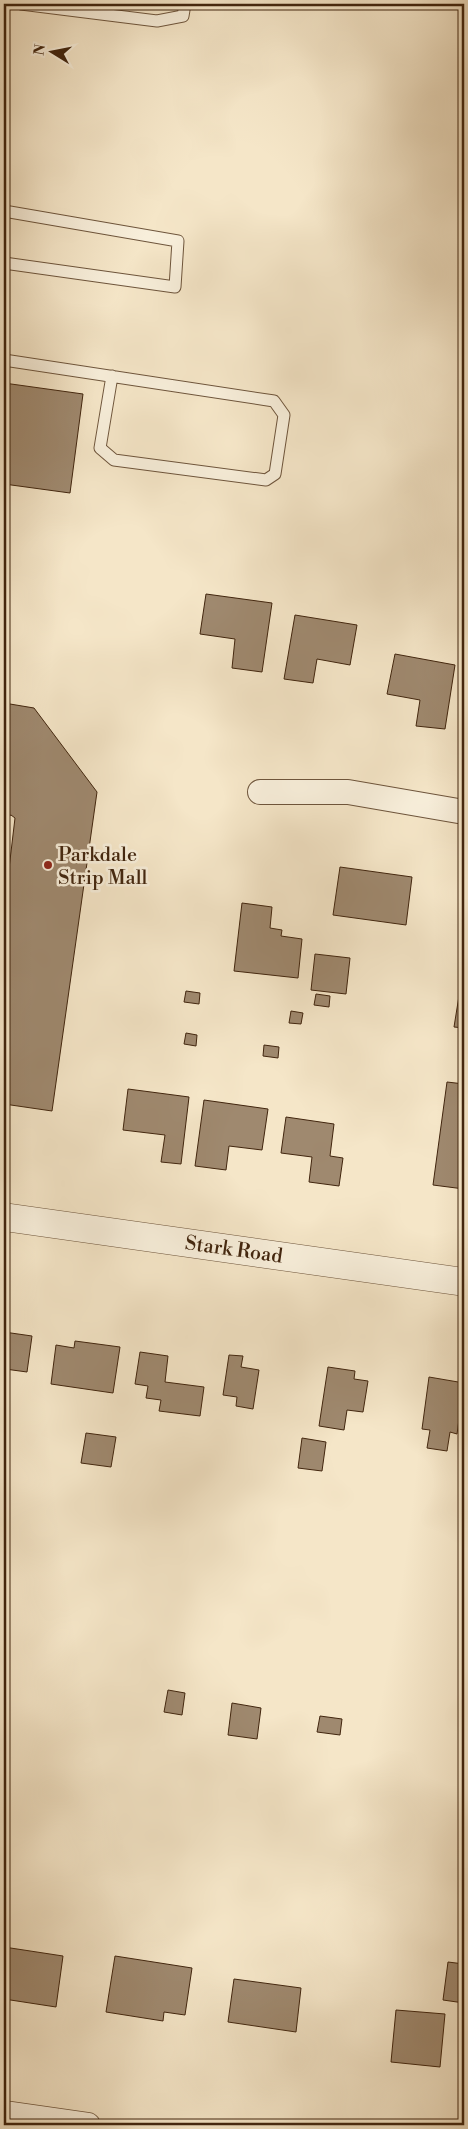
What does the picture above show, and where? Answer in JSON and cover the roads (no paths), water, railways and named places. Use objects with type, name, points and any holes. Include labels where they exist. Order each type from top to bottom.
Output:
[{"type":"street","points":[[260,792],[348,792],[464,812]]},
{"type":"street","name":"Stark Road","points":[[4,1217],[464,1282]]},
{"type":"street","points":[[4,2113],[88,2125]]},
{"type":"lane","points":[[21,4],[157,21],[183,16],[185,4]]},
{"type":"lane","points":[[4,211],[178,241],[175,287],[4,263]]},
{"type":"lane","points":[[4,360],[112,376],[274,401],[284,415],[275,474],[266,480],[114,460],[100,448],[112,376]]},
{"type":"place","name":"Parkdale Strip Mall","points":[[48,865]]}]
